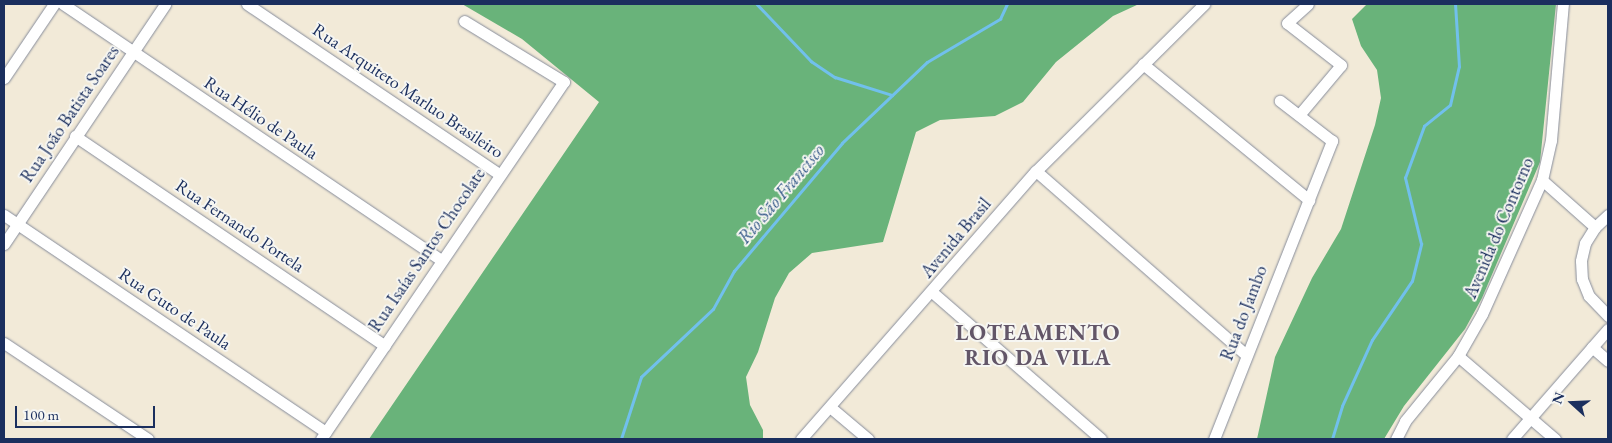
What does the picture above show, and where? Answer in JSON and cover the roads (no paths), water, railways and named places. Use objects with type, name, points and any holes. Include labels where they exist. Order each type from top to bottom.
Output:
[{"type":"street","points":[[4,78],[54,4]]},
{"type":"street","name":"Rua Hélio de Paula","points":[[63,4],[441,260]]},
{"type":"street","name":"Rua João Batista Soares","points":[[4,244],[165,4]]},
{"type":"street","name":"Rua Arquiteto Marluo Brasileiro","points":[[246,4],[499,174]]},
{"type":"street","name":"Avenida Brasil","points":[[801,439],[932,292],[1036,171],[1204,4]]},
{"type":"street","points":[[1280,102],[1298,116],[1341,65],[1287,23],[1308,4]]},
{"type":"street","name":"Avenida do Contorno","points":[[1396,439],[1411,413],[1458,356],[1482,314],[1542,180],[1551,140],[1563,4]]},
{"type":"street","name":"Rua Isaías Santos Chocolate","points":[[324,435],[499,174],[564,82],[464,21]]},
{"type":"street","points":[[1143,64],[1309,200]]},
{"type":"street","name":"Rua do Jambo","points":[[1214,439],[1332,141],[1298,116]]},
{"type":"street","name":"Rua Fernando Portela","points":[[75,136],[385,346]]},
{"type":"street","points":[[1036,171],[1246,355]]},
{"type":"street","points":[[1542,180],[1595,227]]},
{"type":"street","name":"Rua Guto de Paula","points":[[4,215],[324,435]]},
{"type":"street","points":[[1608,215],[1595,227],[1585,243],[1581,261],[1582,279],[1589,296],[1608,316]]},
{"type":"street","points":[[932,292],[1101,439]]},
{"type":"street","points":[[1512,439],[1529,417],[1608,329]]},
{"type":"street","points":[[4,343],[148,439]]},
{"type":"street","points":[[1592,347],[1608,361]]},
{"type":"street","points":[[1458,356],[1554,439]]},
{"type":"street","points":[[830,406],[868,439]]},
{"type":"waterway","points":[[757,4],[811,61],[835,77],[892,95]]},
{"type":"waterway","name":"Rio São Francisco","points":[[621,439],[641,377],[713,309],[734,271],[842,143],[927,62],[1000,19],[1007,4]]},
{"type":"waterway","points":[[1332,439],[1342,406],[1372,340],[1412,281],[1421,244],[1405,178],[1424,126],[1450,105],[1459,67],[1455,4]]},
{"type":"district","name":"LOTEAMENTO RIO DA VILA","points":[[1038,345]]}]
